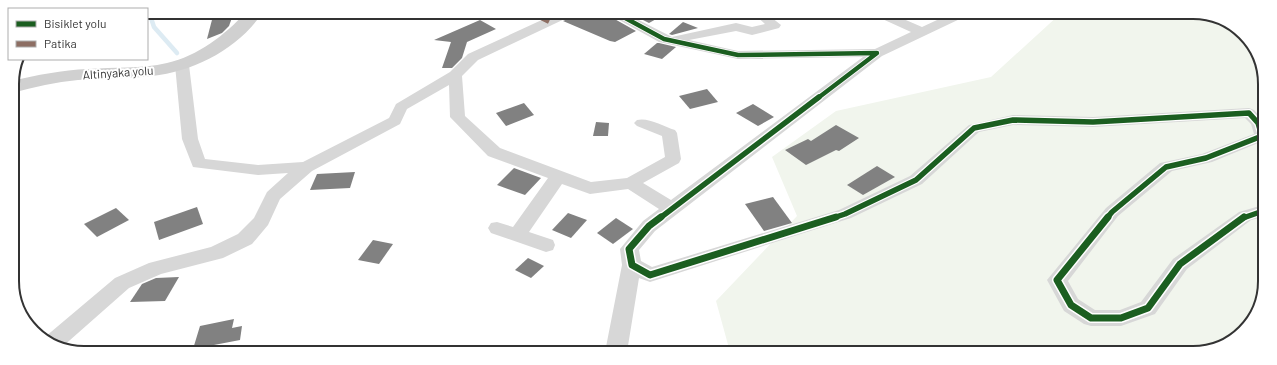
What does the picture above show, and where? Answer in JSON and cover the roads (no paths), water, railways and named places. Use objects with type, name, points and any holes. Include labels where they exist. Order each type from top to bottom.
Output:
[{"type":"main road","name":"Altinyaka yolu","points":[[19,86],[66,76],[153,71],[182,65],[223,44],[240,30],[249,19]]},
{"type":"street","points":[[56,339],[122,283],[156,268],[216,253],[245,239],[262,220],[273,196],[306,167],[394,121],[401,107],[455,75],[474,57],[554,19]]},
{"type":"street","points":[[627,19],[664,39],[738,55],[877,53]]},
{"type":"street","points":[[671,40],[736,27],[752,31],[775,25],[766,19]]},
{"type":"street","points":[[893,19],[922,32]]},
{"type":"street","points":[[617,346],[632,264],[629,250],[649,226],[877,53],[949,19]]},
{"type":"street","points":[[182,65],[190,139],[199,163],[258,170],[306,167]]},
{"type":"street","points":[[455,75],[458,117],[494,152],[590,188],[631,183],[673,160],[669,133],[642,123]]},
{"type":"street","points":[[632,264],[650,275],[845,214],[916,180],[974,128],[1013,120],[1093,122],[1249,113],[1258,123]]},
{"type":"street","points":[[1258,138],[1206,158],[1166,167],[1112,212],[1057,280],[1071,306],[1091,318],[1121,318],[1148,308],[1180,264],[1245,216],[1258,212]]},
{"type":"street","points":[[517,235],[559,176]]},
{"type":"street","points":[[631,183],[671,208]]},
{"type":"street","points":[[497,228],[546,245]]},
{"type":"waterway","points":[[151,19],[154,27],[177,53]]}]
